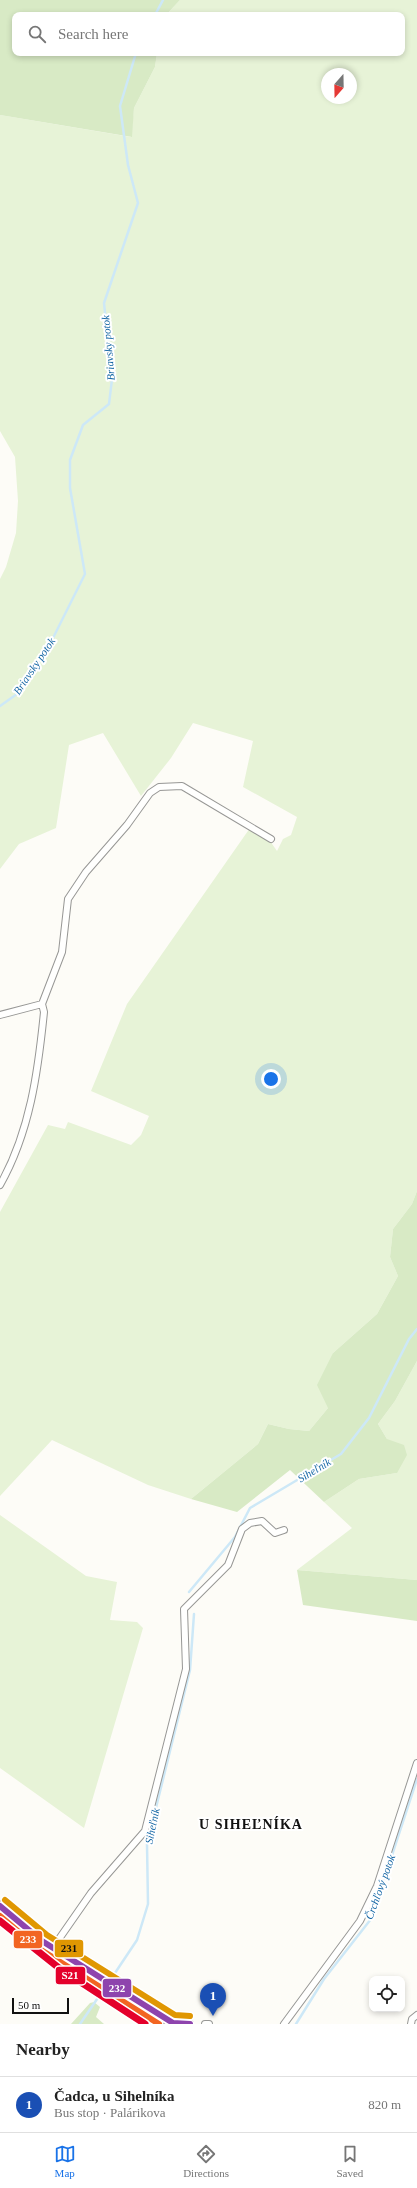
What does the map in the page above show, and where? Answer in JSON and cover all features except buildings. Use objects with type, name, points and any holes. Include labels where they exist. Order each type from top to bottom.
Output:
[{"type":"main road","points":[[0,1906],[52,1949],[174,2023]]},
{"type":"street","points":[[0,1185],[15,1157],[33,1094],[44,1012],[42,1004],[62,952],[68,899],[86,872],[127,825],[150,793],[159,788],[182,786],[272,839]]},
{"type":"street","points":[[0,1015],[42,1004]]},
{"type":"street","points":[[52,1949],[91,1893],[145,1831],[186,1669],[184,1609],[228,1565],[240,1534],[246,1526],[254,1522],[262,1521],[275,1532],[284,1530]]},
{"type":"street","points":[[284,2024],[360,1922],[377,1886],[417,1763]]},
{"type":"street","points":[[411,2024],[412,2019],[417,2015]]},
{"type":"street","points":[[174,2023],[190,2024]]},
{"type":"green space","points":[[0,0],[180,0],[169,12],[12,12],[12,56],[157,56],[155,67],[134,108],[132,137],[0,115]]},
{"type":"green space","points":[[180,0],[417,0],[417,1191],[412,1204],[393,1229],[390,1257],[398,1276],[377,1314],[333,1353],[328,1408],[309,1431],[289,1429],[268,1424],[258,1444],[191,1499],[148,1485],[52,1440],[0,1496],[0,1212],[48,1125],[65,1129],[68,1122],[131,1145],[141,1135],[149,1116],[91,1091],[127,1004],[250,828],[270,841],[277,851],[283,839],[291,835],[297,817],[243,787],[253,741],[193,723],[171,758],[141,796],[103,733],[69,745],[56,828],[19,844],[0,869],[0,579],[6,567],[16,533],[18,501],[15,457],[0,431],[0,115],[131,137],[134,108],[155,67],[157,56],[405,56],[405,12],[169,12]]},
{"type":"green space","points":[[417,1191],[417,1361],[395,1401],[378,1424],[387,1439],[404,1445],[407,1455],[397,1473],[359,1479],[324,1502],[290,1470],[237,1512],[191,1499],[258,1444],[268,1424],[289,1429],[309,1431],[328,1408],[317,1385],[333,1353],[377,1314],[398,1276],[390,1257],[393,1229],[412,1204]]},
{"type":"green space","points":[[417,1361],[417,1580],[297,1570],[352,1528],[324,1502],[359,1479],[397,1473],[387,1439],[378,1424],[395,1401]]},
{"type":"green space","points":[[0,1515],[86,1576],[117,1582],[110,1620],[137,1622],[143,1628],[84,1828],[0,1768]]},
{"type":"green space","points":[[297,1570],[417,1580],[417,1621],[303,1605]]},
{"type":"green space","points":[[94,2002],[100,2007],[96,2017],[104,2024],[71,2024],[90,2003]]},
{"type":"waterway","name":"Briavsky potok","points":[[157,12],[163,0]]},
{"type":"waterway","name":"Briavsky potok","points":[[0,706],[17,694],[49,646],[85,574],[70,488],[70,460],[83,425],[109,404],[112,379],[104,303],[138,203],[128,165],[120,106],[135,56]]},
{"type":"waterway","name":"Siheľník","points":[[189,1592],[235,1537],[250,1508],[341,1454],[369,1418],[409,1339],[417,1329]]},
{"type":"waterway","name":"Siheľník","points":[[109,1982],[137,1940],[148,1904],[147,1844],[190,1670],[194,1614]]},
{"type":"waterway","name":"Črchľový potok","points":[[296,2024],[324,1979],[371,1919],[417,1779]]},
{"type":"waterway","name":"Siheľník","points":[[80,2024],[106,1986]]},
{"type":"transit line","name":"231","points":[[5,1900],[47,1935],[175,2015],[190,2016]]},
{"type":"transit line","name":"232","points":[[0,1906],[42,1941],[173,2023],[190,2024]]},
{"type":"transit line","name":"233","points":[[0,1916],[38,1948],[159,2024]]},
{"type":"transit line","name":"S21","points":[[0,1921],[59,1968],[145,2024]]},
{"type":"place","name":"Čadca, u Sihelníka","points":[[213,2016]]},
{"type":"district","name":"U SIHEĽNÍKA","points":[[251,1824]]}]
